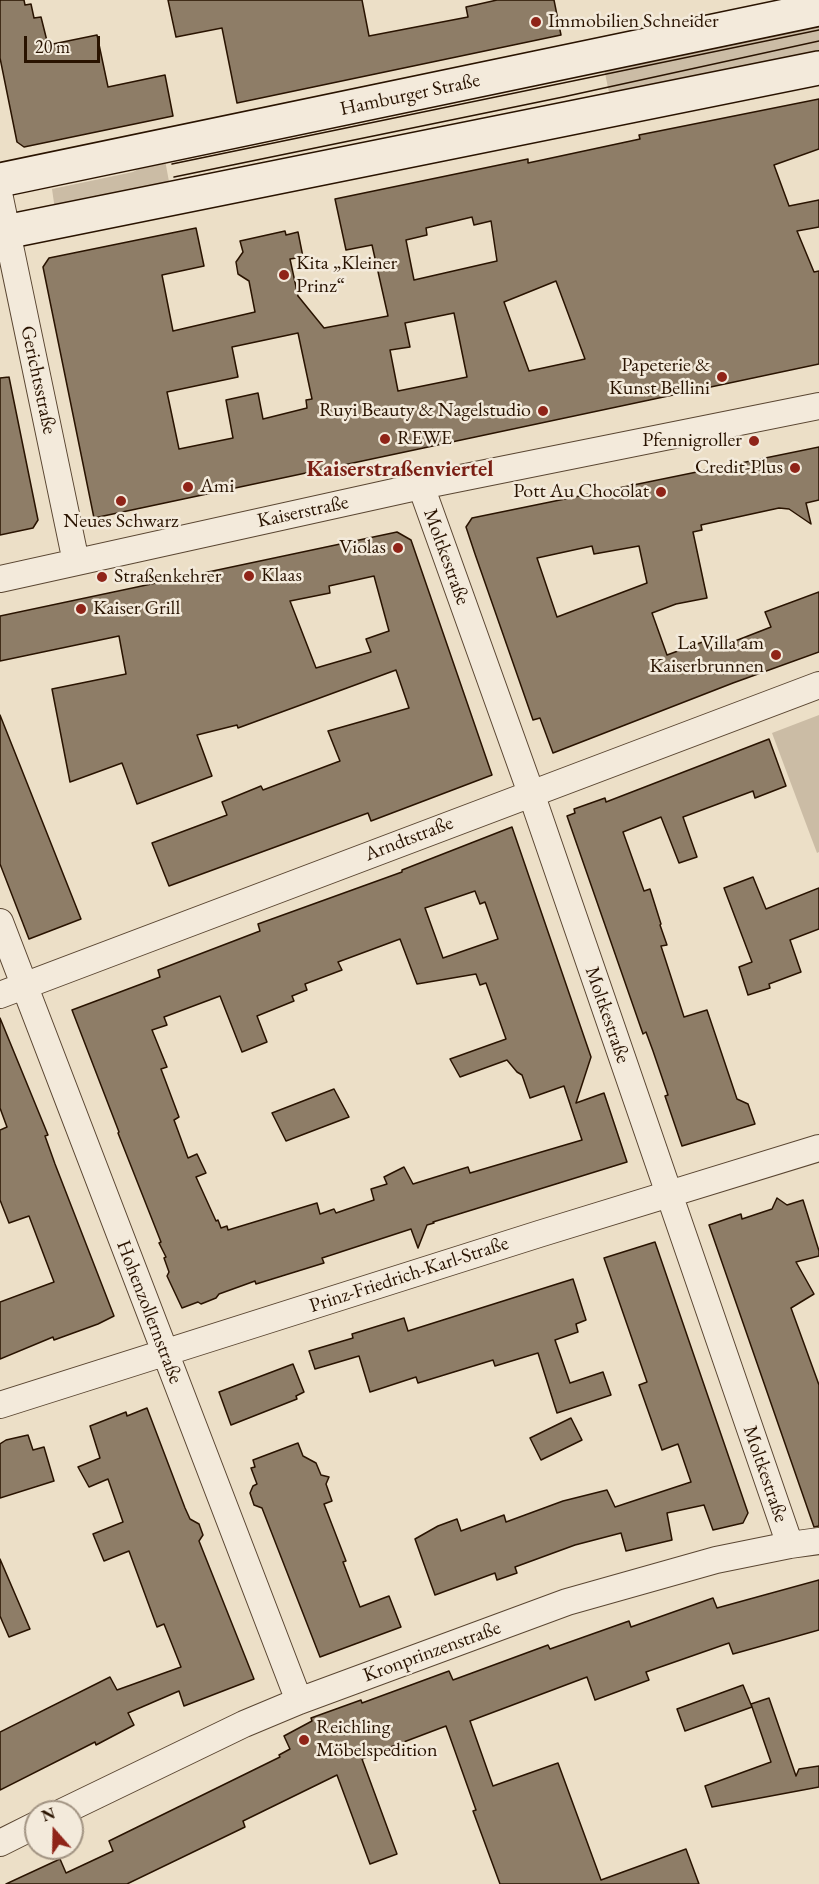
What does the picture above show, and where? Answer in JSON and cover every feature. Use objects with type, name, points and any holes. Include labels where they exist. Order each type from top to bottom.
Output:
[{"type":"main road","name":"Hamburger Straße","points":[[0,180],[819,9]]},
{"type":"main road","points":[[4,232],[819,68]]},
{"type":"street","name":"Gerichtsstraße","points":[[0,198],[4,232],[76,562]]},
{"type":"street","name":"Kaiserstraße","points":[[0,579],[420,486],[819,406]]},
{"type":"street","name":"Moltkestraße","points":[[420,486],[531,793],[790,1545]]},
{"type":"street","name":"Arndtstraße","points":[[0,996],[819,685]]},
{"type":"street","name":"Hohenzollernstraße","points":[[0,922],[299,1701]]},
{"type":"street","name":"Prinz-Friedrich-Karl-Straße","points":[[0,1405],[819,1148]]},
{"type":"street","name":"Kronprinzenstraße","points":[[84,1801],[233,1729],[299,1701],[567,1602],[716,1560],[819,1541]]},
{"type":"street","points":[[0,1843],[24,1831]]},
{"type":"shaded area","points":[[819,18],[819,55],[610,97],[603,64]]},
{"type":"shaded area","points":[[157,158],[165,160],[170,187],[55,210],[52,189],[133,172]]},
{"type":"shaded area","points":[[819,715],[819,852],[817,853],[772,733]]},
{"type":"building","points":[[0,0],[24,0],[25,5],[31,4],[34,18],[41,17],[48,45],[97,35],[108,87],[165,75],[173,116],[24,147],[17,142],[0,58]]},
{"type":"building","points":[[168,0],[362,0],[369,36],[468,17],[466,7],[497,0],[554,0],[561,35],[237,103],[222,28],[176,37]]},
{"type":"building","points":[[819,99],[819,149],[774,165],[789,206],[819,200],[819,227],[797,231],[814,272],[819,271],[819,364],[94,518],[43,267],[49,258],[196,228],[204,266],[162,275],[173,331],[255,312],[249,281],[238,274],[236,262],[243,252],[240,241],[285,231],[286,235],[298,232],[303,257],[290,259],[298,296],[324,328],[388,316],[372,245],[346,250],[335,199],[528,159],[528,163],[640,139],[639,135]],"holes":[[[472,217],[474,225],[491,221],[497,261],[414,280],[406,240],[427,235],[426,228]],[[556,281],[585,359],[529,371],[504,302]],[[454,313],[467,377],[398,391],[390,350],[410,347],[405,323]],[[298,333],[312,399],[306,400],[307,408],[263,419],[258,393],[226,400],[233,438],[179,449],[167,392],[238,377],[232,347]]]},
{"type":"building","points":[[9,377],[38,520],[33,528],[0,535],[0,378]]},
{"type":"building","points":[[819,447],[819,500],[806,503],[811,524],[789,509],[779,508],[701,525],[702,530],[693,532],[707,598],[676,604],[652,613],[667,655],[708,640],[712,650],[771,627],[765,612],[819,592],[819,652],[553,753],[540,718],[533,720],[475,554],[466,527],[472,518]],"holes":[[[592,546],[594,554],[639,546],[647,583],[557,617],[537,558]]]},
{"type":"building","points":[[397,532],[411,540],[492,775],[371,821],[368,813],[169,886],[152,843],[227,815],[222,802],[261,786],[263,790],[340,761],[328,731],[409,708],[396,670],[238,728],[237,725],[197,735],[212,776],[137,804],[122,763],[70,782],[52,689],[126,674],[119,636],[0,661],[0,616]],"holes":[[[374,576],[389,631],[366,639],[371,652],[316,668],[290,601],[330,593],[329,586]]]},
{"type":"building","points":[[0,715],[81,919],[29,939],[0,864]]},
{"type":"building","points":[[769,739],[786,786],[755,798],[753,791],[683,817],[697,857],[679,863],[661,817],[623,832],[644,891],[650,889],[667,945],[661,946],[684,1017],[707,1010],[737,1099],[748,1104],[755,1124],[682,1146],[653,1051],[646,1032],[643,1034],[567,816],[575,813],[574,809],[605,798],[606,802]]},
{"type":"building","points":[[512,827],[591,1057],[576,1103],[604,1093],[627,1162],[433,1222],[427,1225],[418,1248],[411,1229],[322,1258],[324,1263],[256,1284],[255,1281],[219,1294],[216,1298],[201,1304],[198,1302],[182,1308],[167,1276],[169,1272],[164,1258],[166,1257],[159,1243],[161,1242],[72,1010],[160,977],[158,970],[260,931],[258,924],[402,872],[402,870]],"holes":[[[475,891],[480,904],[485,902],[498,939],[443,958],[425,908]],[[400,939],[417,984],[476,974],[480,985],[486,983],[506,1039],[450,1059],[460,1077],[507,1060],[522,1075],[530,1098],[564,1086],[582,1140],[470,1173],[468,1167],[413,1184],[404,1167],[384,1177],[387,1184],[371,1189],[374,1200],[336,1213],[334,1209],[320,1214],[317,1203],[228,1230],[227,1226],[221,1228],[196,1177],[206,1173],[197,1154],[188,1158],[174,1120],[179,1117],[161,1069],[167,1067],[152,1030],[167,1025],[164,1017],[220,996],[242,1052],[267,1042],[257,1016],[294,1001],[292,996],[307,990],[305,984],[342,970],[338,962]]]},
{"type":"building","points":[[753,877],[766,909],[819,888],[819,929],[790,940],[801,972],[769,984],[770,988],[748,995],[739,967],[752,962],[724,888]]},
{"type":"building","points":[[0,1018],[48,1135],[45,1136],[55,1164],[114,1316],[54,1340],[53,1337],[0,1359],[0,1302],[54,1282],[29,1216],[9,1223],[0,1200],[0,1130],[7,1127],[0,1108]]},
{"type":"building","points":[[334,1089],[349,1117],[286,1141],[272,1113]]},
{"type":"building","points":[[777,1198],[787,1205],[803,1200],[819,1251],[819,1256],[796,1262],[814,1294],[791,1308],[819,1385],[819,1526],[814,1527],[709,1225],[741,1214],[742,1219],[772,1209]]},
{"type":"building","points":[[655,1242],[748,1513],[743,1523],[713,1530],[704,1505],[667,1513],[672,1540],[626,1551],[621,1533],[575,1545],[515,1567],[517,1573],[497,1580],[495,1573],[435,1595],[415,1539],[438,1526],[457,1519],[461,1531],[504,1515],[506,1522],[563,1501],[607,1490],[615,1507],[691,1482],[678,1444],[662,1450],[639,1385],[647,1382],[604,1258]]},
{"type":"building","points":[[573,1279],[586,1320],[576,1324],[578,1332],[555,1340],[570,1383],[603,1372],[611,1395],[557,1413],[538,1353],[495,1366],[493,1360],[418,1383],[416,1377],[370,1392],[359,1356],[315,1369],[309,1351],[353,1338],[352,1334],[404,1318],[408,1331]]},
{"type":"building","points":[[293,1364],[304,1392],[296,1396],[297,1399],[231,1425],[219,1392]]},
{"type":"building","points":[[147,1408],[185,1508],[190,1519],[199,1524],[203,1535],[199,1541],[254,1679],[184,1706],[179,1691],[128,1713],[134,1725],[0,1790],[0,1732],[110,1677],[117,1690],[181,1667],[164,1624],[157,1627],[129,1551],[104,1561],[93,1534],[123,1522],[108,1479],[89,1487],[78,1467],[100,1458],[90,1426],[126,1412],[127,1416]]},
{"type":"building","points":[[571,1418],[582,1440],[541,1460],[530,1438]]},
{"type":"building","points":[[28,1435],[33,1450],[44,1447],[54,1481],[0,1498],[0,1444],[6,1440]]},
{"type":"building","points":[[298,1443],[303,1456],[316,1463],[321,1475],[329,1477],[326,1484],[332,1501],[324,1504],[346,1561],[343,1562],[360,1607],[389,1596],[401,1627],[320,1657],[262,1508],[254,1505],[250,1493],[253,1486],[257,1484],[251,1468],[255,1467],[253,1460]]},
{"type":"building","points":[[0,1559],[30,1629],[9,1637],[0,1616]]},
{"type":"building","points":[[819,1580],[819,1630],[733,1654],[729,1643],[646,1672],[649,1680],[595,1700],[587,1677],[470,1721],[493,1786],[558,1763],[601,1880],[686,1849],[699,1884],[500,1884],[473,1811],[476,1810],[446,1726],[362,1759],[397,1854],[370,1864],[337,1775],[243,1821],[245,1827],[127,1884],[6,1884],[58,1860],[60,1860],[66,1873],[113,1851],[109,1841],[280,1757],[279,1755],[290,1749],[284,1736],[312,1721],[311,1718],[361,1700],[362,1703],[449,1671],[453,1680],[548,1645],[550,1649],[629,1621],[631,1627],[713,1598],[717,1608]]},
{"type":"building","points":[[743,1685],[752,1707],[685,1731],[677,1709]]},
{"type":"building","points":[[769,1698],[796,1776],[799,1769],[819,1766],[819,1787],[712,1807],[705,1786],[771,1762],[751,1704]]},
{"type":"tram line","points":[[172,164],[819,30]]},
{"type":"tram line","points":[[174,177],[563,97],[819,41]]},
{"type":"place","name":"Immobilien Schneider","points":[[536,22]]},
{"type":"place","name":"Kita „Kleiner Prinz“","points":[[284,275]]},
{"type":"place","name":"Papeterie & Kunst Bellini","points":[[722,377]]},
{"type":"place","name":"Ruyi Beauty & Nagelstudio","points":[[543,411]]},
{"type":"place","name":"REWE","points":[[385,439]]},
{"type":"place","name":"Pfennigroller","points":[[754,441]]},
{"type":"place","name":"Credit-Plus","points":[[795,468]]},
{"type":"place","name":"Ami","points":[[188,487]]},
{"type":"place","name":"Pott Au Chocolat","points":[[661,492]]},
{"type":"place","name":"Neues Schwarz","points":[[121,501]]},
{"type":"place","name":"Violas","points":[[398,548]]},
{"type":"place","name":"Klaas","points":[[249,576]]},
{"type":"place","name":"Straßenkehrer","points":[[102,577]]},
{"type":"place","name":"Kaiser Grill","points":[[81,609]]},
{"type":"place","name":"La Villa am Kaiserbrunnen","points":[[776,655]]},
{"type":"place","name":"Reichling Möbelspedition","points":[[304,1740]]},
{"type":"district","name":"Kaiserstraßenviertel","points":[[400,470]]}]
